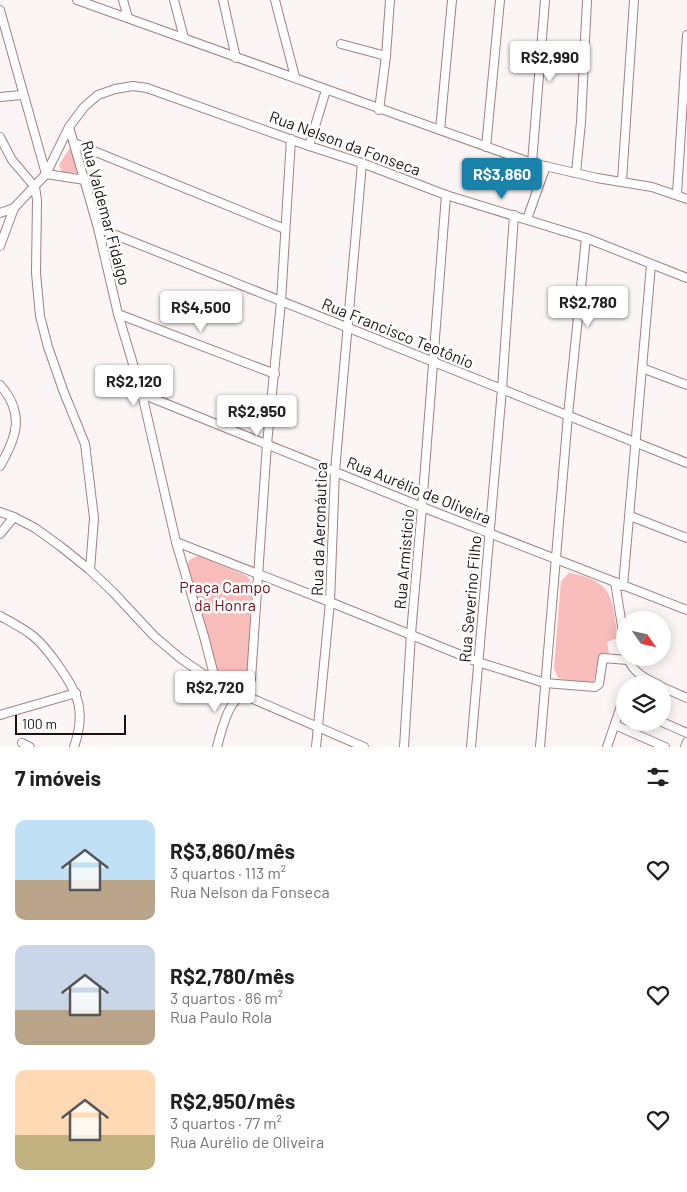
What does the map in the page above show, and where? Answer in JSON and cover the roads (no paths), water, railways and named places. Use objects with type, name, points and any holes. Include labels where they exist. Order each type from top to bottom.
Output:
[{"type":"street","points":[[77,0],[532,163],[652,187],[687,199]]},
{"type":"street","points":[[123,0],[128,18]]},
{"type":"street","points":[[174,0],[184,38]]},
{"type":"street","points":[[223,0],[236,58]]},
{"type":"street","points":[[275,0],[295,77]]},
{"type":"street","points":[[380,110],[390,0]]},
{"type":"street","points":[[440,130],[452,0]]},
{"type":"street","points":[[486,147],[500,0]]},
{"type":"street","points":[[532,163],[545,0]]},
{"type":"street","points":[[576,173],[581,122],[587,0]]},
{"type":"street","points":[[622,182],[634,0]]},
{"type":"street","points":[[0,10],[22,95],[46,174],[85,180]]},
{"type":"street","points":[[677,194],[687,35]]},
{"type":"street","points":[[341,44],[386,56]]},
{"type":"street","name":"Rua Nelson da Fonseca","points":[[14,208],[46,174],[69,127],[84,107],[98,95],[133,86],[147,88],[362,163],[446,195],[586,238],[687,278]]},
{"type":"street","points":[[309,146],[326,90]]},
{"type":"street","points":[[0,97],[22,95]]},
{"type":"street","name":"Rua Valdemar Fidalgo","points":[[69,127],[98,228],[118,314],[142,394],[176,542],[216,683]]},
{"type":"street","points":[[0,137],[12,160],[35,187],[37,200],[36,273],[40,316],[48,347],[63,390],[85,444],[94,518],[90,570]]},
{"type":"street","points":[[217,747],[226,715],[232,705],[248,688],[251,679],[267,444],[281,302],[291,139]]},
{"type":"street","points":[[74,143],[285,229]]},
{"type":"street","name":"Rua da Aeronáutica","points":[[316,747],[330,602],[335,471],[362,163]]},
{"type":"street","points":[[527,219],[546,166]]},
{"type":"street","name":"Rua Armistício","points":[[404,747],[410,634],[422,508],[446,195]]},
{"type":"street","points":[[0,213],[14,208]]},
{"type":"street","points":[[0,246],[14,208]]},
{"type":"street","name":"Rua Severino Filho","points":[[471,747],[502,389],[514,215]]},
{"type":"street","name":"Rua Francisco Teotônio","points":[[98,228],[687,463]]},
{"type":"street","points":[[540,747],[568,415],[586,238]]},
{"type":"street","points":[[623,586],[651,265]]},
{"type":"street","points":[[118,314],[275,374]]},
{"type":"street","points":[[642,368],[687,384]]},
{"type":"street","points":[[0,385],[15,411],[17,422],[13,442],[0,466]]},
{"type":"street","name":"Rua Aurélio de Oliveira","points":[[142,394],[422,508],[687,610]]},
{"type":"street","points":[[0,512],[35,528],[90,570],[154,636],[180,658],[216,683],[364,747]]},
{"type":"street","points":[[630,516],[687,538]]},
{"type":"street","points":[[0,534],[14,517]]},
{"type":"street","points":[[176,542],[478,662],[545,683],[596,687],[599,684],[603,658],[616,658]]},
{"type":"street","points":[[614,582],[619,611]]},
{"type":"street","points":[[0,616],[34,637],[50,655],[76,693],[80,707],[80,718],[79,732],[74,747]]},
{"type":"street","points":[[633,666],[644,676]]},
{"type":"street","points":[[671,691],[687,698]]},
{"type":"street","points":[[0,715],[76,693]]},
{"type":"street","points":[[607,747],[615,725],[665,747]]},
{"type":"street","points":[[671,726],[687,733]]},
{"type":"street","points":[[685,747],[687,742]]},
{"type":"street","points":[[22,743],[30,747]]},
{"type":"park label","name":"Praça Campo da Honra","points":[[225,596]]}]
